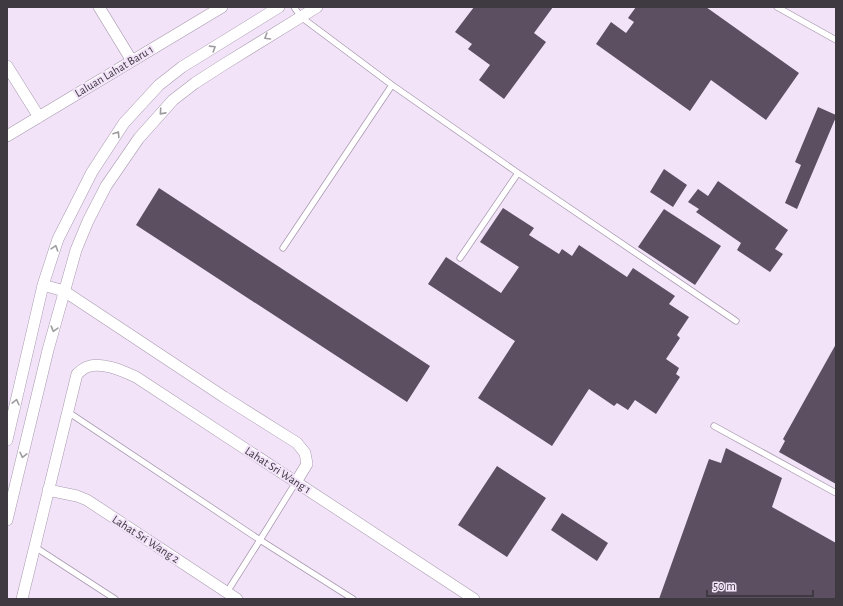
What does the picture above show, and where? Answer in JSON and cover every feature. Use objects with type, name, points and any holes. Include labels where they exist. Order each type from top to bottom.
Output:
[{"type":"street","points":[[99,7],[132,61]]},
{"type":"street","name":"Laluan Lahat Baru 1","points":[[7,136],[222,7]]},
{"type":"street","points":[[7,440],[43,285],[58,238],[92,172],[124,123],[159,85],[182,67],[279,7]]},
{"type":"street","points":[[7,520],[48,350],[76,250],[88,221],[106,186],[139,138],[172,100],[195,83],[265,38],[317,7]]},
{"type":"street","points":[[7,66],[39,117]]},
{"type":"street","points":[[43,285],[64,291],[224,397],[297,443],[305,453],[307,464],[296,482]]},
{"type":"street","name":"Lahat Sri Wang 1","points":[[68,412],[77,374],[87,367],[99,365],[118,369],[136,376],[474,599]]},
{"type":"street","points":[[22,599],[68,412]]},
{"type":"street","name":"Lahat Sri Wang 2","points":[[48,490],[77,496],[86,500],[237,599]]},
{"type":"lane","points":[[294,7],[301,17],[392,85],[518,173],[736,321]]},
{"type":"lane","points":[[777,7],[836,40]]},
{"type":"lane","points":[[283,248],[392,85]]},
{"type":"lane","points":[[460,258],[518,173]]},
{"type":"lane","points":[[68,412],[260,540],[353,599]]},
{"type":"lane","points":[[714,426],[836,493]]},
{"type":"lane","points":[[227,592],[296,482]]},
{"type":"lane","points":[[35,547],[115,599]]},
{"type":"building","points":[[474,7],[553,7],[534,33],[546,42],[504,99],[479,80],[490,65],[468,49],[472,44],[455,32]]},
{"type":"building","points":[[636,7],[706,7],[799,73],[766,120],[711,80],[690,111],[596,44],[611,22],[626,33],[634,22],[628,18]]},
{"type":"building","points":[[818,107],[836,115],[836,117],[797,209],[785,203],[801,165],[795,162]]},
{"type":"building","points":[[664,169],[687,185],[673,207],[650,192]]},
{"type":"building","points":[[718,181],[788,230],[775,249],[783,254],[770,272],[737,250],[741,243],[696,212],[699,209],[688,202],[698,189],[708,196]]},
{"type":"building","points":[[159,188],[430,366],[407,402],[136,225]]},
{"type":"building","points":[[503,208],[534,228],[529,235],[559,254],[562,249],[572,256],[579,245],[627,277],[633,268],[675,296],[669,304],[689,317],[677,335],[680,338],[666,359],[679,368],[676,374],[680,377],[656,414],[635,400],[628,410],[617,403],[614,406],[589,389],[552,446],[478,398],[515,341],[428,284],[446,257],[501,293],[519,267],[480,242]]},
{"type":"building","points":[[664,209],[721,246],[695,285],[638,247]]},
{"type":"building","points":[[836,344],[836,484],[779,452],[785,441],[783,439]]},
{"type":"building","points":[[726,448],[782,478],[772,507],[836,543],[836,599],[659,599],[709,459],[721,463]]},
{"type":"building","points":[[497,466],[546,498],[507,557],[458,525]]},
{"type":"building","points":[[562,513],[608,543],[597,561],[551,530]]}]
